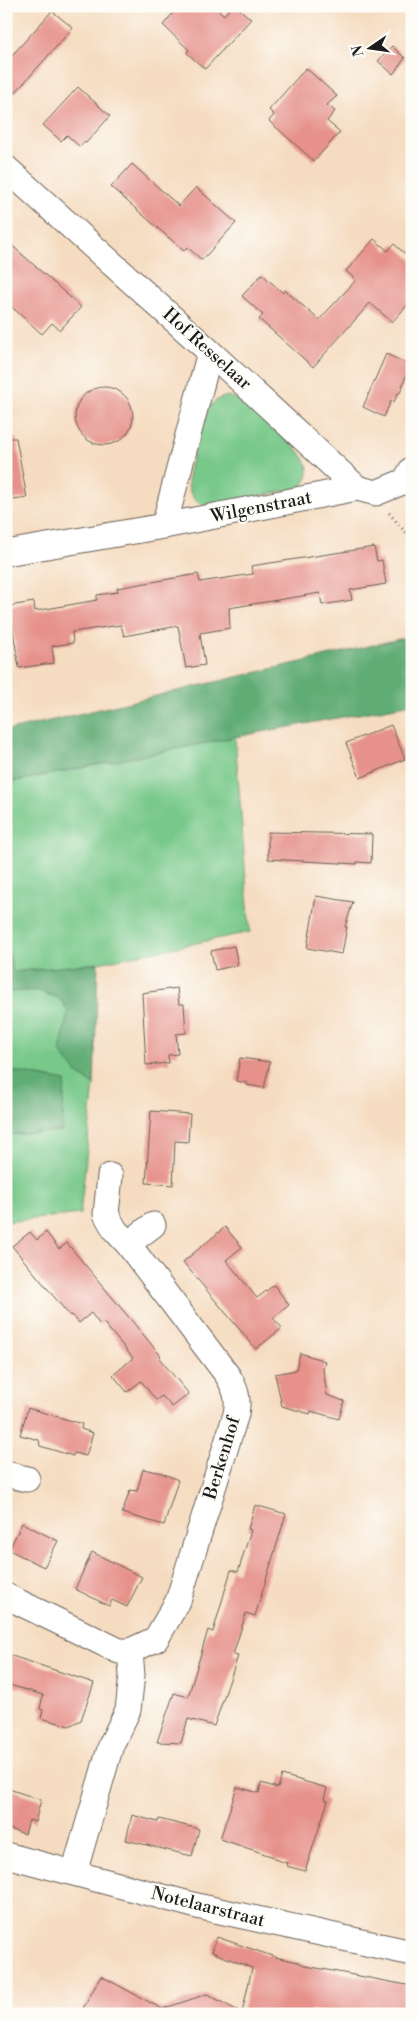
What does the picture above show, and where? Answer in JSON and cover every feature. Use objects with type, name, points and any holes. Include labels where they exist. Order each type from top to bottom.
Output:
[{"type":"street","name":"Hof Resselaar","points":[[6,168],[367,491]]},
{"type":"street","points":[[164,526],[210,352]]},
{"type":"street","points":[[367,491],[406,481],[412,469]]},
{"type":"street","name":"Wilgenstraat","points":[[6,552],[367,491]]},
{"type":"street","name":"Berkenhof","points":[[110,1176],[106,1214],[115,1230],[128,1244],[228,1376],[237,1390],[238,1402],[178,1600],[156,1639],[130,1651]]},
{"type":"street","points":[[128,1244],[153,1225]]},
{"type":"street","points":[[6,1596],[111,1648],[119,1651],[130,1651],[132,1675],[128,1710],[112,1746],[74,1873]]},
{"type":"street","name":"Notelaarstraat","points":[[6,1855],[197,1906],[412,1953]]},
{"type":"path","points":[[367,491],[383,506],[412,540]]},
{"type":"green space","points":[[228,396],[243,401],[299,451],[308,470],[304,483],[300,488],[205,506],[196,501],[188,485],[188,475],[204,418],[213,403]]},
{"type":"green space","points":[[412,636],[412,704],[6,783],[6,731]]},
{"type":"green space","points":[[235,737],[250,932],[98,963],[13,972],[6,945],[6,783]]},
{"type":"green space","points":[[6,945],[13,972],[98,963],[94,1085],[78,1074],[60,1052],[68,1011],[61,999],[37,990],[6,992]]},
{"type":"green space","points":[[37,990],[61,999],[68,1011],[66,1026],[78,1074],[94,1085],[80,1214],[6,1222],[6,1135],[61,1131],[65,1081],[6,1070],[6,992]]},
{"type":"green space","points":[[6,1070],[65,1081],[62,1131],[6,1135]]},
{"type":"building","points":[[179,6],[214,6],[224,15],[232,6],[236,6],[251,19],[205,69],[187,53],[189,50],[163,25]]},
{"type":"building","points":[[52,11],[73,28],[6,103],[6,62]]},
{"type":"building","points":[[392,46],[405,58],[393,74],[378,61]]},
{"type":"building","points":[[306,68],[337,96],[327,105],[335,111],[327,121],[340,132],[314,161],[269,121],[274,115],[269,110]]},
{"type":"building","points":[[78,87],[110,116],[86,143],[84,142],[80,147],[67,135],[61,141],[43,125]]},
{"type":"building","points":[[132,164],[179,206],[196,187],[236,223],[202,260],[187,247],[184,251],[111,187]]},
{"type":"building","points":[[374,239],[388,251],[394,244],[412,260],[412,300],[392,322],[370,303],[313,367],[259,319],[263,315],[242,296],[262,274],[283,293],[285,290],[319,320],[356,280],[346,271]]},
{"type":"building","points":[[6,240],[81,307],[60,330],[52,323],[42,334],[6,302]]},
{"type":"building","points":[[386,354],[410,365],[400,393],[398,393],[394,402],[391,401],[384,417],[363,407]]},
{"type":"building","points":[[98,387],[110,387],[125,395],[133,410],[133,422],[125,437],[110,445],[98,445],[83,437],[75,422],[75,410],[83,395]]},
{"type":"building","points":[[6,438],[16,438],[27,498],[6,501]]},
{"type":"building","points":[[374,547],[377,561],[382,560],[386,584],[350,590],[352,600],[322,605],[320,593],[229,608],[230,628],[200,633],[205,665],[186,668],[178,626],[124,636],[121,625],[72,632],[73,643],[52,646],[54,663],[19,668],[9,606],[34,602],[35,611],[97,600],[97,595],[118,592],[117,588],[198,574],[200,582],[253,574],[251,566]]},
{"type":"building","points":[[391,725],[405,759],[360,778],[346,743]]},
{"type":"building","points":[[268,832],[372,834],[371,863],[357,862],[357,864],[268,859]]},
{"type":"building","points":[[316,896],[353,902],[345,927],[347,927],[342,954],[307,948]]},
{"type":"building","points":[[234,946],[238,965],[215,970],[211,951]]},
{"type":"building","points":[[177,988],[179,1004],[184,1004],[186,1033],[176,1034],[178,1054],[168,1055],[169,1063],[146,1065],[142,993]]},
{"type":"building","points":[[240,1058],[270,1062],[264,1088],[236,1081]]},
{"type":"building","points":[[151,1111],[190,1114],[188,1142],[175,1141],[173,1185],[146,1183]]},
{"type":"building","points":[[225,1227],[242,1247],[226,1260],[257,1298],[274,1285],[289,1305],[273,1318],[282,1328],[256,1349],[183,1262]]},
{"type":"building","points":[[30,1232],[37,1240],[46,1232],[59,1249],[67,1243],[161,1356],[159,1358],[189,1394],[172,1407],[162,1396],[156,1400],[141,1381],[127,1392],[113,1375],[133,1358],[103,1322],[100,1325],[91,1313],[79,1323],[72,1315],[70,1316],[12,1246]]},
{"type":"building","points":[[300,1353],[325,1361],[323,1369],[327,1395],[344,1401],[339,1419],[311,1411],[310,1414],[282,1406],[275,1374],[296,1370]]},
{"type":"building","points":[[28,1408],[82,1424],[81,1429],[93,1433],[86,1456],[74,1453],[73,1456],[40,1446],[39,1440],[20,1435]]},
{"type":"building","points":[[143,1469],[162,1473],[178,1480],[164,1525],[122,1513],[130,1490],[137,1491]]},
{"type":"building","points":[[255,1505],[286,1514],[255,1616],[246,1613],[233,1655],[238,1656],[214,1726],[188,1719],[181,1743],[157,1742],[174,1693],[188,1697],[208,1630],[213,1632],[231,1570],[238,1572],[251,1530],[248,1529]]},
{"type":"building","points":[[22,1523],[58,1541],[44,1567],[9,1550]]},
{"type":"building","points":[[92,1552],[142,1577],[127,1607],[112,1600],[109,1606],[75,1589]]},
{"type":"building","points":[[6,1654],[94,1683],[81,1720],[69,1726],[41,1718],[43,1710],[40,1709],[43,1695],[6,1684]]},
{"type":"building","points":[[282,1775],[327,1788],[324,1799],[328,1801],[305,1871],[286,1866],[287,1863],[274,1859],[274,1857],[220,1839],[237,1787],[259,1793],[261,1783],[278,1788]]},
{"type":"building","points":[[6,1788],[41,1800],[35,1822],[29,1820],[25,1834],[6,1828]]},
{"type":"building","points":[[132,1815],[158,1822],[159,1819],[199,1829],[192,1856],[126,1840]]},
{"type":"building","points":[[217,1937],[306,1966],[412,1986],[412,2014],[329,2014],[311,2010],[310,2014],[80,2014],[101,1976],[162,2009],[207,1994],[242,2013],[252,1968],[212,1952]]}]
